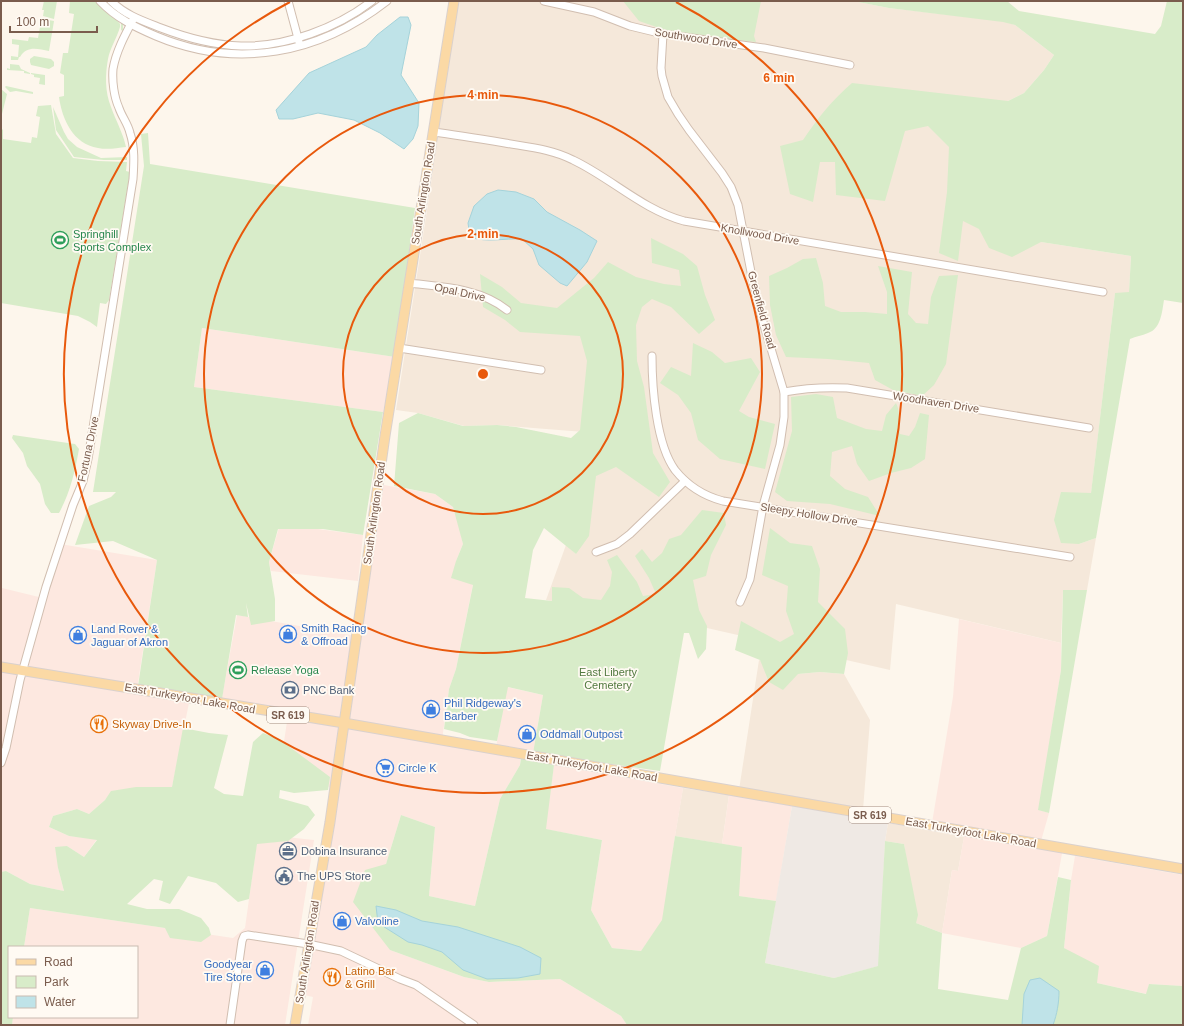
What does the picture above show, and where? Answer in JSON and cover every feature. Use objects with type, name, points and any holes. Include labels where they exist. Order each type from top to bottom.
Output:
[{"type":"main road","name":"South Arlington Road","points":[[295,1025],[330,822],[377,491],[454,1]]},
{"type":"main road","name":"East Turkeyfoot Lake Road","points":[[1,666],[344,723],[1183,869]]},
{"type":"street","points":[[100,1],[108,10],[130,25],[183,46],[216,52],[251,54],[275,52],[323,39],[354,24],[387,1]]},
{"type":"street","points":[[111,1],[118,8],[134,18],[181,36],[200,41],[234,45],[260,45],[297,38],[322,31],[359,11],[372,1]]},
{"type":"street","points":[[288,1],[300,46]]},
{"type":"street","name":"Southwood Drive","points":[[544,1],[594,12],[630,26],[664,34],[820,55],[850,65]]},
{"type":"street","name":"Fortuna Drive","points":[[1,763],[6,748],[22,670],[60,544],[83,481],[88,459],[133,179],[134,150],[130,133],[118,107],[115,95],[113,68],[117,55],[134,18]]},
{"type":"street","name":"Greenfield Road","points":[[664,34],[660,68],[668,97],[689,130],[731,187],[741,215],[743,232],[764,322],[784,392],[783,429],[763,506],[750,579],[740,602]]},
{"type":"street","name":"Knollwood Drive","points":[[433,132],[537,148],[553,152],[583,165],[661,213],[684,221],[1103,292]]},
{"type":"street","name":"Opal Drive","points":[[409,283],[477,294],[494,301],[507,310]]},
{"type":"street","points":[[399,348],[541,370]]},
{"type":"street","name":"Sleepy Hollow Drive","points":[[652,356],[653,390],[659,429],[668,458],[674,469],[685,481],[700,492],[720,500],[1070,556]]},
{"type":"street","name":"Woodhaven Drive","points":[[784,392],[807,388],[847,388],[1089,428]]},
{"type":"street","points":[[596,552],[617,544],[630,534],[685,481]]},
{"type":"street","points":[[230,1025],[242,941],[244,936],[248,935],[308,944],[341,951],[400,980],[416,985],[474,1025]]},
{"type":"shaded area","points":[[456,1],[853,1],[889,8],[1003,21],[1015,25],[1054,55],[1044,70],[1024,93],[1008,101],[1041,242],[1131,256],[1129,293],[1115,293],[1091,494],[1079,544],[1096,538],[1087,590],[1063,590],[1061,643],[896,604],[890,670],[685,623],[546,600],[566,545],[576,554],[597,433],[497,425],[464,426],[418,413],[396,410],[430,191]]},
{"type":"shaded area","points":[[202,328],[395,357],[383,412],[194,387]]},
{"type":"shaded area","points":[[378,484],[435,494],[453,507],[458,521],[463,544],[456,561],[473,584],[456,669],[449,689],[442,740],[521,754],[520,765],[500,799],[475,906],[429,896],[435,827],[401,815],[386,864],[390,950],[464,977],[489,982],[560,979],[621,1016],[627,1025],[308,1025],[313,997],[300,994],[334,788],[279,775],[288,715],[221,703],[237,615],[356,636]]},
{"type":"shaded area","points":[[280,524],[363,535],[358,581],[271,571],[269,562]]},
{"type":"shaded area","points":[[60,544],[157,560],[137,689],[190,698],[172,787],[112,791],[105,800],[89,814],[77,809],[53,816],[49,827],[69,836],[97,839],[84,857],[67,846],[58,868],[64,891],[30,884],[6,871],[1,872],[2,588],[43,598]]},
{"type":"shaded area","points":[[959,619],[1061,643],[1061,670],[1039,810],[1049,813],[1041,841],[932,823],[953,697]]},
{"type":"shaded area","points":[[759,660],[798,674],[820,672],[844,674],[870,720],[863,810],[739,790]]},
{"type":"shaded area","points":[[507,687],[543,695],[533,753],[496,747]]},
{"type":"shaded area","points":[[554,765],[683,788],[663,920],[641,951],[612,948],[591,910],[602,840],[545,829]]},
{"type":"shaded area","points":[[683,788],[729,795],[722,844],[675,836]]},
{"type":"shaded area","points":[[729,795],[792,806],[776,901],[738,896],[741,847],[722,844]]},
{"type":"shaded area","points":[[792,806],[888,823],[885,841],[879,966],[834,978],[765,963]]},
{"type":"shaded area","points":[[888,823],[964,837],[958,871],[952,870],[942,933],[916,923],[904,844],[885,841]]},
{"type":"shaded area","points":[[965,831],[1063,848],[1047,936],[1021,948],[942,933],[952,870],[958,871]]},
{"type":"shaded area","points":[[258,834],[314,840],[285,1025],[12,1025],[13,1018],[138,1018],[138,946],[24,946],[30,908],[233,938],[245,928]]},
{"type":"shaded area","points":[[1075,856],[1183,875],[1183,986],[1149,984],[1147,994],[1097,983],[1064,948]]},
{"type":"green space","points":[[44,1],[57,1],[54,19],[43,16],[44,10],[42,10]]},
{"type":"green space","points":[[70,1],[94,1],[118,17],[123,23],[123,31],[121,30],[121,22],[116,19],[120,24],[120,27],[109,55],[106,71],[106,83],[109,101],[126,147],[105,149],[89,146],[75,136],[66,122],[59,97],[64,96],[64,75],[60,73],[63,53],[68,53],[74,14],[69,13]]},
{"type":"green space","points":[[623,1],[761,1],[754,36],[756,42],[671,32],[639,21]]},
{"type":"green space","points":[[853,1],[1007,1],[1019,11],[1155,34],[1161,26],[1167,1],[1183,1],[1183,303],[1164,300],[1160,320],[1156,328],[1146,334],[1130,339],[1096,538],[1079,544],[1061,543],[1054,520],[1061,492],[1091,493],[1115,293],[1129,292],[1131,256],[1041,242],[1012,257],[989,248],[979,229],[963,221],[958,261],[939,253],[947,192],[949,147],[928,126],[905,131],[885,201],[836,195],[835,162],[820,162],[813,202],[790,194],[780,146],[803,140],[825,110],[852,83],[1008,101],[1024,93],[1044,70],[1054,55],[1015,25],[1003,22],[889,8]]},
{"type":"green space","points":[[43,19],[54,21],[49,51],[29,49],[19,57],[18,60],[11,60],[11,56],[18,57],[19,45],[12,44],[12,39],[28,41],[29,37],[38,38],[41,21],[43,21]]},
{"type":"green space","points":[[34,56],[51,59],[54,62],[54,66],[49,69],[31,65],[30,59]]},
{"type":"green space","points":[[10,64],[19,65],[21,69],[30,74],[24,73],[24,71],[7,70],[7,68],[10,69]]},
{"type":"green space","points":[[31,73],[45,75],[45,85],[39,84],[40,78],[34,77]]},
{"type":"green space","points":[[5,87],[33,92],[33,94],[16,91],[10,92]]},
{"type":"green space","points":[[1,89],[7,94],[1,118],[2,102]]},
{"type":"green space","name":"Springhill Sports Complex","points":[[51,105],[56,134],[73,158],[127,162],[126,171],[130,172],[109,300],[106,304],[100,303],[97,327],[78,316],[1,303],[1,128],[3,130],[3,139],[31,143],[32,137],[37,138],[40,117],[36,116],[38,106]]},
{"type":"green space","points":[[53,107],[68,139],[77,147],[101,158],[127,157],[127,160],[104,160],[74,157],[56,130]]},
{"type":"green space","points":[[148,133],[150,164],[415,208],[395,357],[202,328],[194,387],[383,412],[363,535],[323,529],[278,529],[269,562],[275,599],[275,621],[251,625],[246,603],[248,617],[236,615],[222,699],[138,686],[157,560],[113,541],[75,545],[89,506],[111,497],[116,492],[93,492],[144,166],[141,134]]},
{"type":"green space","name":"East Liberty Cemetery","points":[[651,238],[683,254],[697,266],[705,295],[715,320],[699,334],[671,307],[652,299],[642,307],[636,325],[637,361],[644,387],[653,453],[670,482],[659,497],[616,467],[596,476],[589,536],[576,554],[544,528],[533,550],[525,598],[552,601],[552,587],[569,588],[583,598],[601,600],[610,586],[612,572],[607,560],[617,555],[637,582],[643,596],[656,594],[649,578],[635,556],[642,549],[652,562],[662,553],[669,539],[681,535],[702,510],[724,513],[726,525],[711,555],[706,576],[693,580],[699,610],[707,626],[706,649],[698,659],[689,633],[684,633],[660,771],[533,753],[543,695],[508,687],[497,741],[470,737],[444,729],[449,689],[456,669],[473,585],[451,578],[463,544],[453,507],[435,494],[394,486],[399,423],[418,413],[463,426],[497,425],[516,427],[571,438],[580,430],[587,361],[580,336],[520,332],[505,320],[483,307],[480,274],[502,287],[521,303],[557,308],[594,278],[608,262],[636,277],[664,284],[681,286],[679,270],[652,263]]},
{"type":"green space","points":[[816,258],[823,283],[825,306],[841,312],[887,314],[887,292],[878,266],[912,272],[908,314],[916,323],[928,324],[931,297],[939,276],[958,275],[946,364],[934,385],[922,396],[893,390],[875,380],[869,363],[786,357],[776,335],[770,305],[769,276],[803,259]]},
{"type":"green space","points":[[693,343],[712,352],[725,363],[751,358],[760,372],[739,411],[749,417],[775,424],[765,469],[720,459],[698,440],[691,413],[678,395],[660,383],[671,367],[691,376]]},
{"type":"green space","points":[[816,394],[833,397],[837,418],[866,429],[882,431],[886,415],[896,403],[900,434],[909,436],[915,427],[920,413],[929,415],[925,459],[911,468],[869,481],[857,464],[852,446],[832,452],[830,476],[845,489],[868,497],[880,516],[830,504],[787,501],[775,492],[792,431],[791,397]]},
{"type":"green space","points":[[13,435],[75,444],[79,449],[72,482],[59,513],[51,513],[45,504],[40,484],[27,466],[23,453],[12,438]]},
{"type":"green space","points":[[770,528],[790,543],[812,546],[820,569],[818,602],[845,629],[848,653],[844,674],[820,672],[798,674],[783,690],[769,682],[760,660],[735,650],[741,621],[780,642],[794,634],[786,611],[788,586],[762,575]]},
{"type":"green space","points":[[1063,590],[1087,590],[1049,813],[1038,810],[1061,670]]},
{"type":"green space","points":[[183,728],[228,735],[214,788],[224,794],[243,796],[253,742],[263,733],[279,739],[330,777],[328,790],[294,793],[280,790],[279,798],[308,806],[315,815],[304,829],[288,841],[257,844],[249,899],[238,902],[216,883],[188,876],[170,904],[159,900],[163,881],[154,879],[127,904],[147,909],[179,909],[201,918],[209,928],[211,935],[201,942],[170,938],[165,928],[30,908],[24,946],[8,946],[8,1018],[13,1018],[12,1025],[1,1025],[1,872],[6,871],[30,884],[64,891],[58,868],[55,847],[67,846],[84,857],[97,840],[69,836],[49,827],[53,816],[77,809],[89,814],[105,800],[111,791],[136,787],[172,787]]},
{"type":"green space","points":[[521,758],[554,765],[546,829],[602,840],[591,910],[612,948],[641,951],[662,920],[675,836],[742,847],[739,896],[776,901],[765,963],[834,978],[878,966],[885,841],[904,844],[918,915],[916,923],[942,933],[938,989],[1008,1000],[1021,948],[1047,936],[1058,877],[1071,880],[1064,948],[1099,966],[1097,983],[1146,994],[1149,984],[1183,986],[1183,1025],[627,1025],[621,1016],[560,979],[489,982],[464,977],[390,950],[353,902],[365,870],[386,864],[401,815],[435,827],[429,896],[475,906],[500,799],[520,765]]},
{"type":"water","points":[[400,17],[408,17],[411,25],[401,75],[419,103],[418,126],[413,139],[404,149],[380,133],[354,120],[318,113],[293,119],[279,119],[276,110],[309,73],[366,47],[377,35]]},
{"type":"water","points":[[498,190],[516,192],[534,199],[547,212],[597,241],[587,262],[567,286],[560,283],[539,265],[533,249],[522,239],[483,240],[470,237],[468,223],[474,206],[487,194]]},
{"type":"water","points":[[376,906],[396,910],[422,921],[458,927],[520,947],[541,958],[540,974],[518,978],[487,979],[463,970],[442,952],[408,942],[378,923]]},
{"type":"water","points":[[1040,978],[1059,991],[1058,1008],[1053,1025],[1022,1025],[1024,994],[1030,980]]},
{"type":"place","name":"Springhill Sports Complex","points":[[60,240]]},
{"type":"place","name":"Smith Racing & Offroad","points":[[288,634]]},
{"type":"place","name":"Land Rover & Jaguar of Akron","points":[[78,635]]},
{"type":"place","name":"Release Yoga","points":[[238,670]]},
{"type":"place","name":"PNC Bank","points":[[290,690]]},
{"type":"place","name":"Phil Ridgeway's Barber","points":[[431,709]]},
{"type":"place","name":"Skyway Drive-In","points":[[99,724]]},
{"type":"place","name":"Oddmall Outpost","points":[[527,734]]},
{"type":"place","name":"Circle K","points":[[385,768]]},
{"type":"place","name":"Dobina Insurance","points":[[288,851]]},
{"type":"place","name":"The UPS Store","points":[[284,876]]},
{"type":"place","name":"Valvoline","points":[[342,921]]},
{"type":"place","name":"Goodyear Tire Store","points":[[265,970]]},
{"type":"place","name":"Latino Bar & Grill","points":[[332,977]]}]
